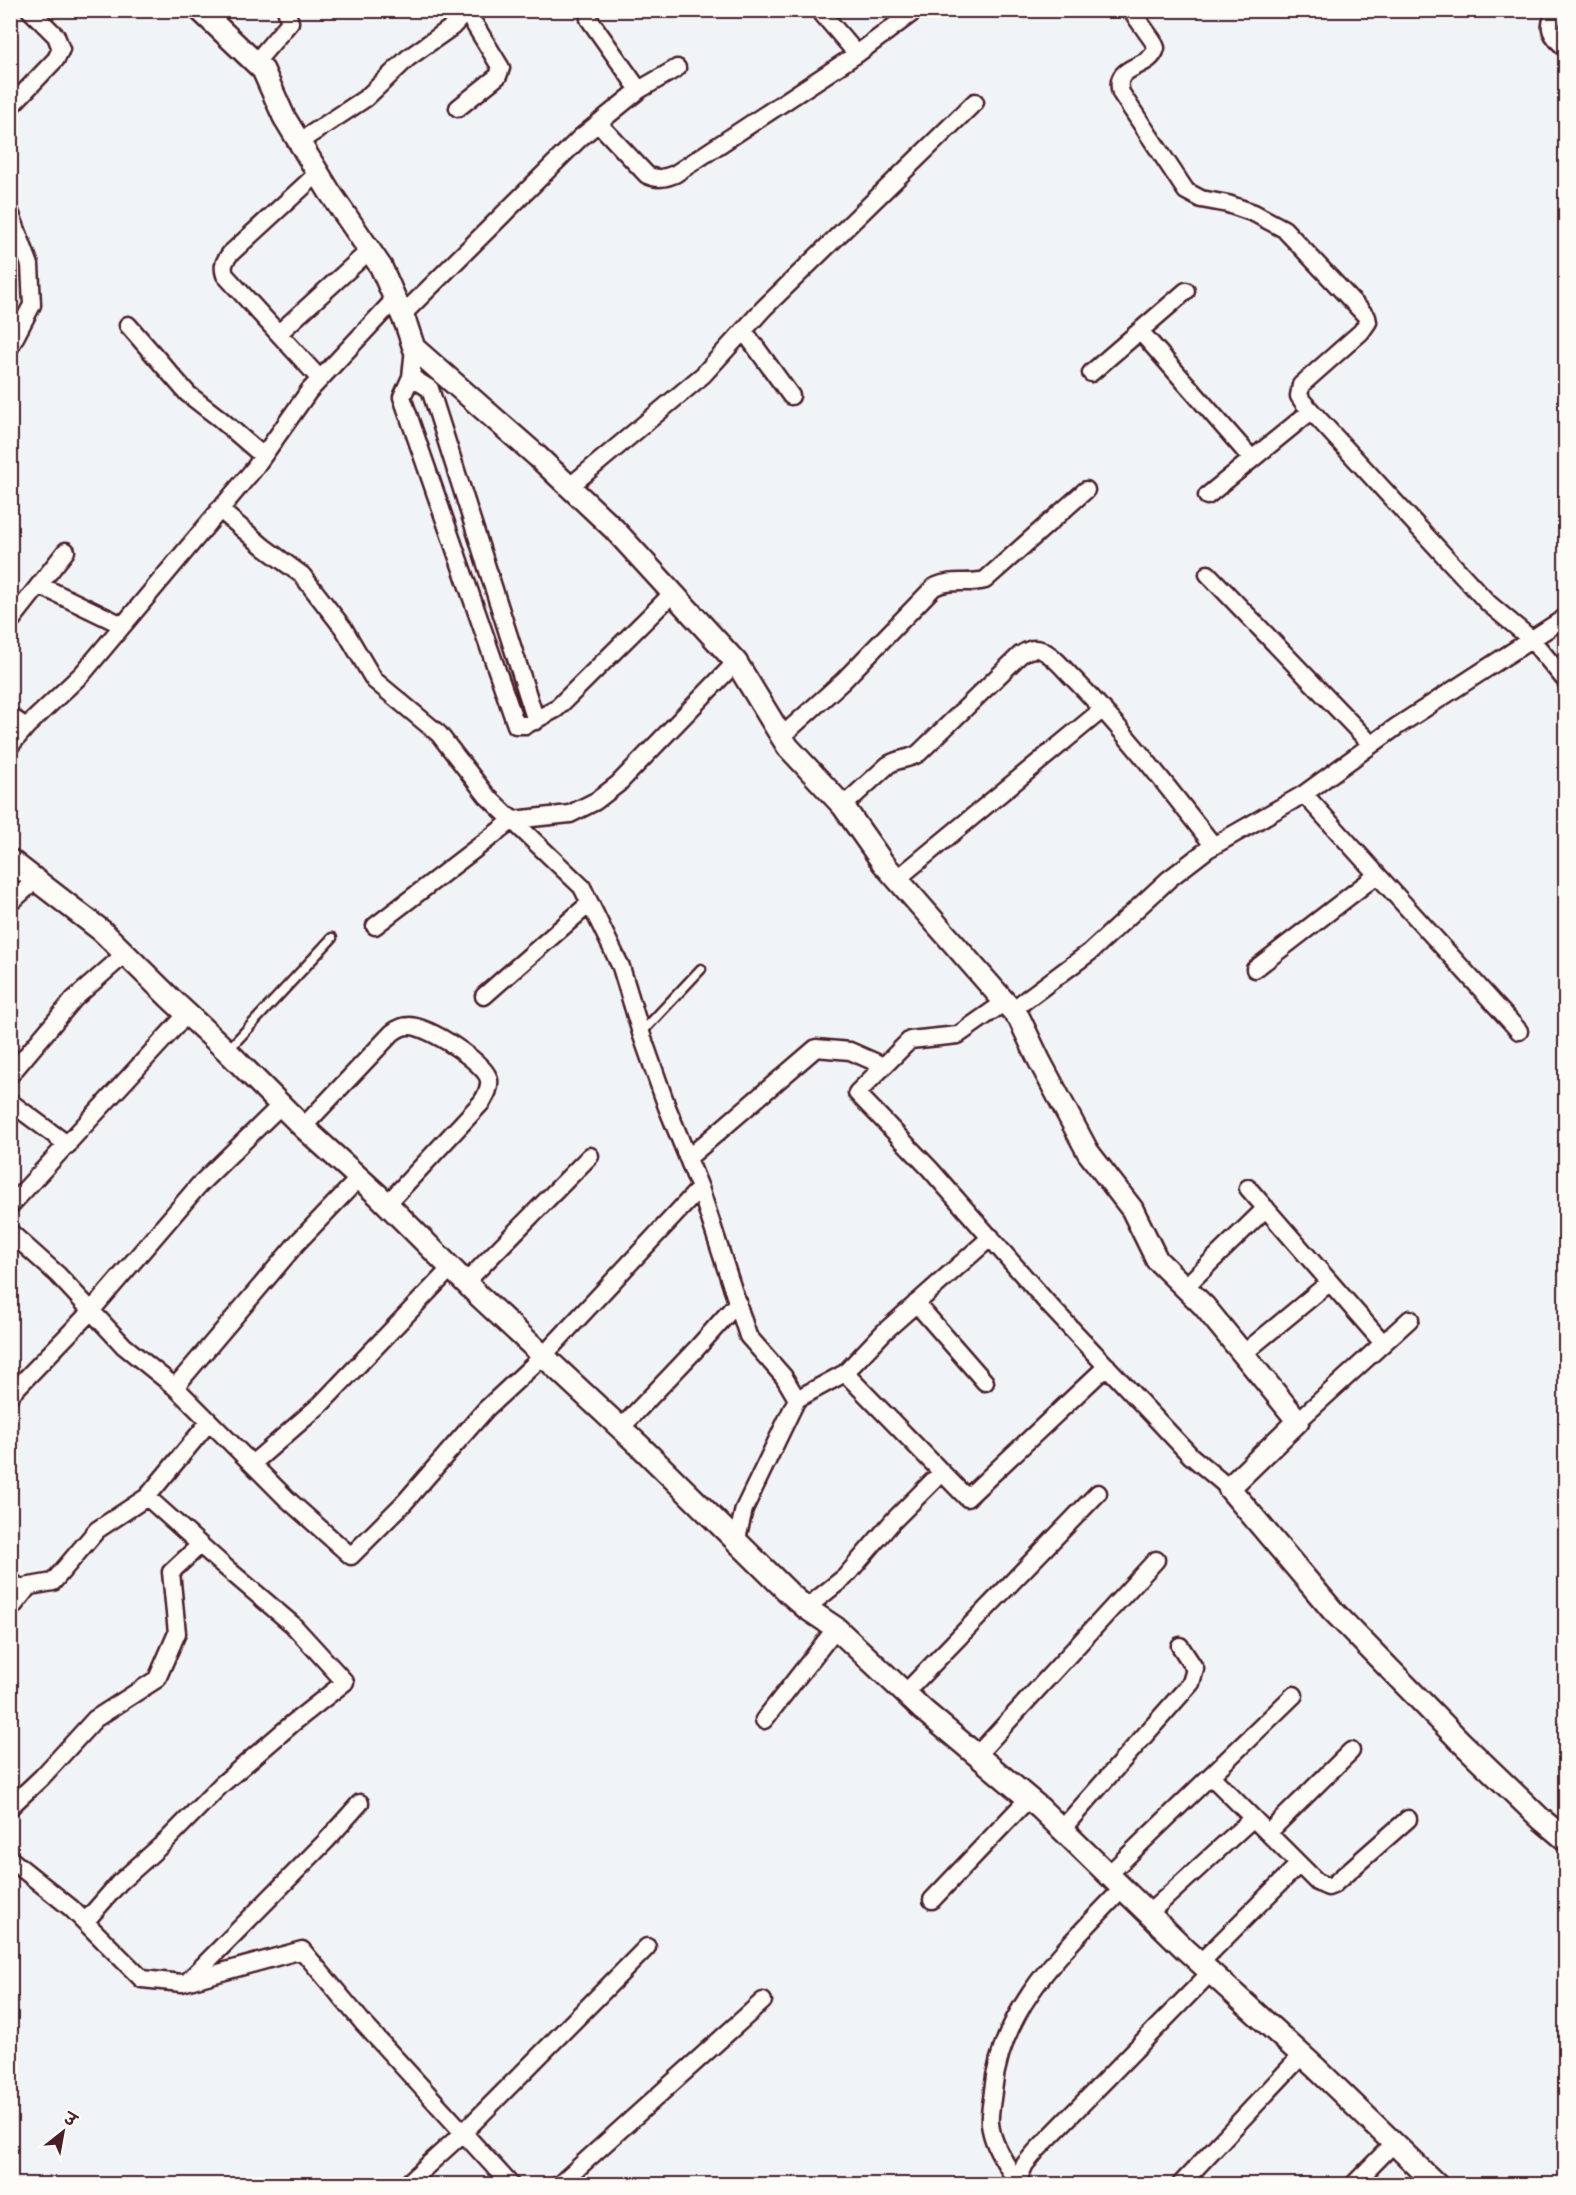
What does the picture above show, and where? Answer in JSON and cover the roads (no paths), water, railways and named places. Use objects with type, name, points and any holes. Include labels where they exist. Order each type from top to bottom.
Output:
[{"type":"street","points":[[10,107],[56,59],[61,49],[56,36],[30,10]]},
{"type":"street","points":[[200,10],[263,70],[284,117],[318,173],[381,267],[414,348],[411,377],[402,397],[516,724],[522,726],[536,721],[556,708],[673,592]]},
{"type":"street","points":[[255,63],[288,16],[304,10]]},
{"type":"street","points":[[819,10],[857,54]]},
{"type":"street","points":[[598,123],[647,175],[655,179],[664,178],[675,174],[857,54],[916,10]]},
{"type":"street","points":[[1131,10],[1156,48],[1151,57],[1122,75],[1118,84],[1121,93],[1180,183],[1193,196],[1239,207],[1269,219],[1284,229],[1368,316],[1368,322],[1361,332],[1301,385],[1299,396],[1488,603],[1531,639],[1566,681]]},
{"type":"street","points":[[1560,10],[1553,18],[1550,27],[1551,32],[1566,49]]},
{"type":"street","points":[[299,142],[366,98],[408,57],[452,27],[467,11],[500,62],[501,68],[498,76],[458,108]]},
{"type":"street","points":[[589,19],[639,90]]},
{"type":"street","points":[[10,746],[83,673],[263,456],[320,379],[598,123],[639,90],[677,68]]},
{"type":"street","points":[[569,487],[696,382],[764,308],[975,102]]},
{"type":"street","points":[[318,173],[223,264],[225,275],[320,379]]},
{"type":"street","points":[[10,212],[30,265],[32,305],[10,347]]},
{"type":"street","points":[[279,333],[370,250]]},
{"type":"street","points":[[1091,373],[1186,291]]},
{"type":"street","points":[[128,325],[180,387],[263,456]]},
{"type":"street","points":[[744,331],[790,396]]},
{"type":"street","points":[[1140,331],[1252,459]]},
{"type":"street","points":[[414,348],[537,456],[614,530],[736,662],[788,747],[843,806],[897,879],[1019,1018],[1088,1152],[1132,1209],[1157,1260],[1204,1306],[1298,1421]]},
{"type":"street","points":[[411,377],[430,389],[536,721]]},
{"type":"street","points":[[1207,496],[1311,411]]},
{"type":"street","points":[[782,736],[843,681],[934,587],[955,580],[976,582],[985,580],[1086,490]]},
{"type":"street","points":[[219,508],[265,548],[302,575],[344,629],[374,680],[438,734],[487,796],[582,887],[621,967],[641,1033],[700,1188],[748,1336],[784,1377],[797,1399]]},
{"type":"street","points":[[457,558],[482,549]]},
{"type":"street","points":[[10,622],[66,551]]},
{"type":"street","points":[[1208,574],[1371,744]]},
{"type":"street","points":[[39,585],[122,625]]},
{"type":"street","points":[[1566,617],[1371,744],[1304,794],[1213,845],[1169,879],[1090,952],[1008,1006],[958,1035],[910,1040],[857,1094],[930,1169],[1050,1306],[1191,1456],[1229,1488],[1333,1611],[1461,1742],[1566,1840]]},
{"type":"street","points":[[843,806],[888,765],[894,761],[913,758],[920,753],[1020,655],[1035,649],[1050,655],[1103,709],[1213,845]]},
{"type":"street","points":[[375,926],[513,820],[551,818],[570,814],[596,801],[618,784],[736,662]]},
{"type":"street","points":[[897,879],[1103,709]]},
{"type":"street","points":[[10,716],[26,728]]},
{"type":"street","points":[[1304,794],[1519,1031]]},
{"type":"street","points":[[10,860],[102,931],[303,1127],[387,1204],[806,1608],[836,1628],[923,1710],[1029,1798],[1436,2184]]},
{"type":"street","points":[[1255,969],[1377,875]]},
{"type":"street","points":[[10,903],[37,879]]},
{"type":"street","points":[[484,996],[590,903]]},
{"type":"street","points":[[10,1075],[74,999],[125,954]]},
{"type":"street","points":[[10,1206],[187,1014]]},
{"type":"street","points":[[303,1127],[392,1033],[400,1028],[408,1026],[428,1031],[475,1061],[486,1072],[489,1081],[488,1091],[482,1102],[387,1204]]},
{"type":"street","points":[[688,1158],[816,1048],[850,1051],[884,1066]]},
{"type":"street","points":[[10,1102],[68,1145]]},
{"type":"street","points":[[10,1395],[92,1311],[199,1185],[281,1105]]},
{"type":"street","points":[[252,1464],[321,1404],[590,1156]]},
{"type":"street","points":[[175,1387],[297,1243],[359,1178]]},
{"type":"street","points":[[10,1232],[58,1275],[124,1346],[175,1387],[252,1464],[351,1557],[404,1503],[486,1409],[543,1356],[700,1188]]},
{"type":"street","points":[[1248,1188],[1383,1343]]},
{"type":"street","points":[[1185,1287],[1266,1208]]},
{"type":"street","points":[[737,1539],[744,1509],[797,1399],[845,1373],[884,1332],[991,1237]]},
{"type":"street","points":[[1244,1353],[1329,1282]]},
{"type":"street","points":[[621,1428],[738,1302]]},
{"type":"street","points":[[916,1303],[985,1382]]},
{"type":"street","points":[[1229,1488],[1298,1421],[1410,1319]]},
{"type":"street","points":[[845,1373],[967,1498],[1107,1366]]},
{"type":"street","points":[[10,1580],[19,1588],[53,1582],[97,1530],[147,1497],[209,1422]]},
{"type":"street","points":[[806,1608],[845,1577],[893,1521],[942,1472]]},
{"type":"street","points":[[906,1692],[1098,1493]]},
{"type":"street","points":[[86,1922],[120,1883],[166,1841],[221,1785],[292,1723],[345,1682],[292,1624],[147,1497]]},
{"type":"street","points":[[10,1807],[42,1777],[95,1719],[157,1679],[177,1633],[171,1572],[200,1545]]},
{"type":"street","points":[[977,1755],[1156,1560]]},
{"type":"street","points":[[10,1610],[29,1586]]},
{"type":"street","points":[[764,1720],[836,1628]]},
{"type":"street","points":[[1062,1829],[1191,1683],[1195,1669],[1180,1646]]},
{"type":"street","points":[[1016,2183],[997,2148],[990,2124],[994,2078],[999,2055],[1021,2009],[1040,1978],[1116,1881],[1211,1776],[1294,1695]]},
{"type":"street","points":[[1268,1833],[1351,1751]]},
{"type":"street","points":[[1211,1776],[1322,1886],[1334,1885],[1408,1819]]},
{"type":"street","points":[[932,1900],[1029,1798]]},
{"type":"street","points":[[188,1981],[326,1841],[360,1803]]},
{"type":"street","points":[[1149,1913],[1253,1818]]},
{"type":"street","points":[[10,1859],[86,1922],[142,1978],[182,1983],[302,1950],[364,2024],[510,2184]]},
{"type":"street","points":[[1016,2183],[1025,2164],[1037,2150],[1299,1864]]},
{"type":"street","points":[[407,2184],[463,2133],[647,1947]]},
{"type":"street","points":[[560,2184],[763,2001]]},
{"type":"street","points":[[1182,2184],[1302,2055]]},
{"type":"street","points":[[1354,2184],[1394,2143]]},
{"type":"lane","points":[[227,1051],[332,938]]},
{"type":"lane","points":[[641,1033],[701,969]]}]
